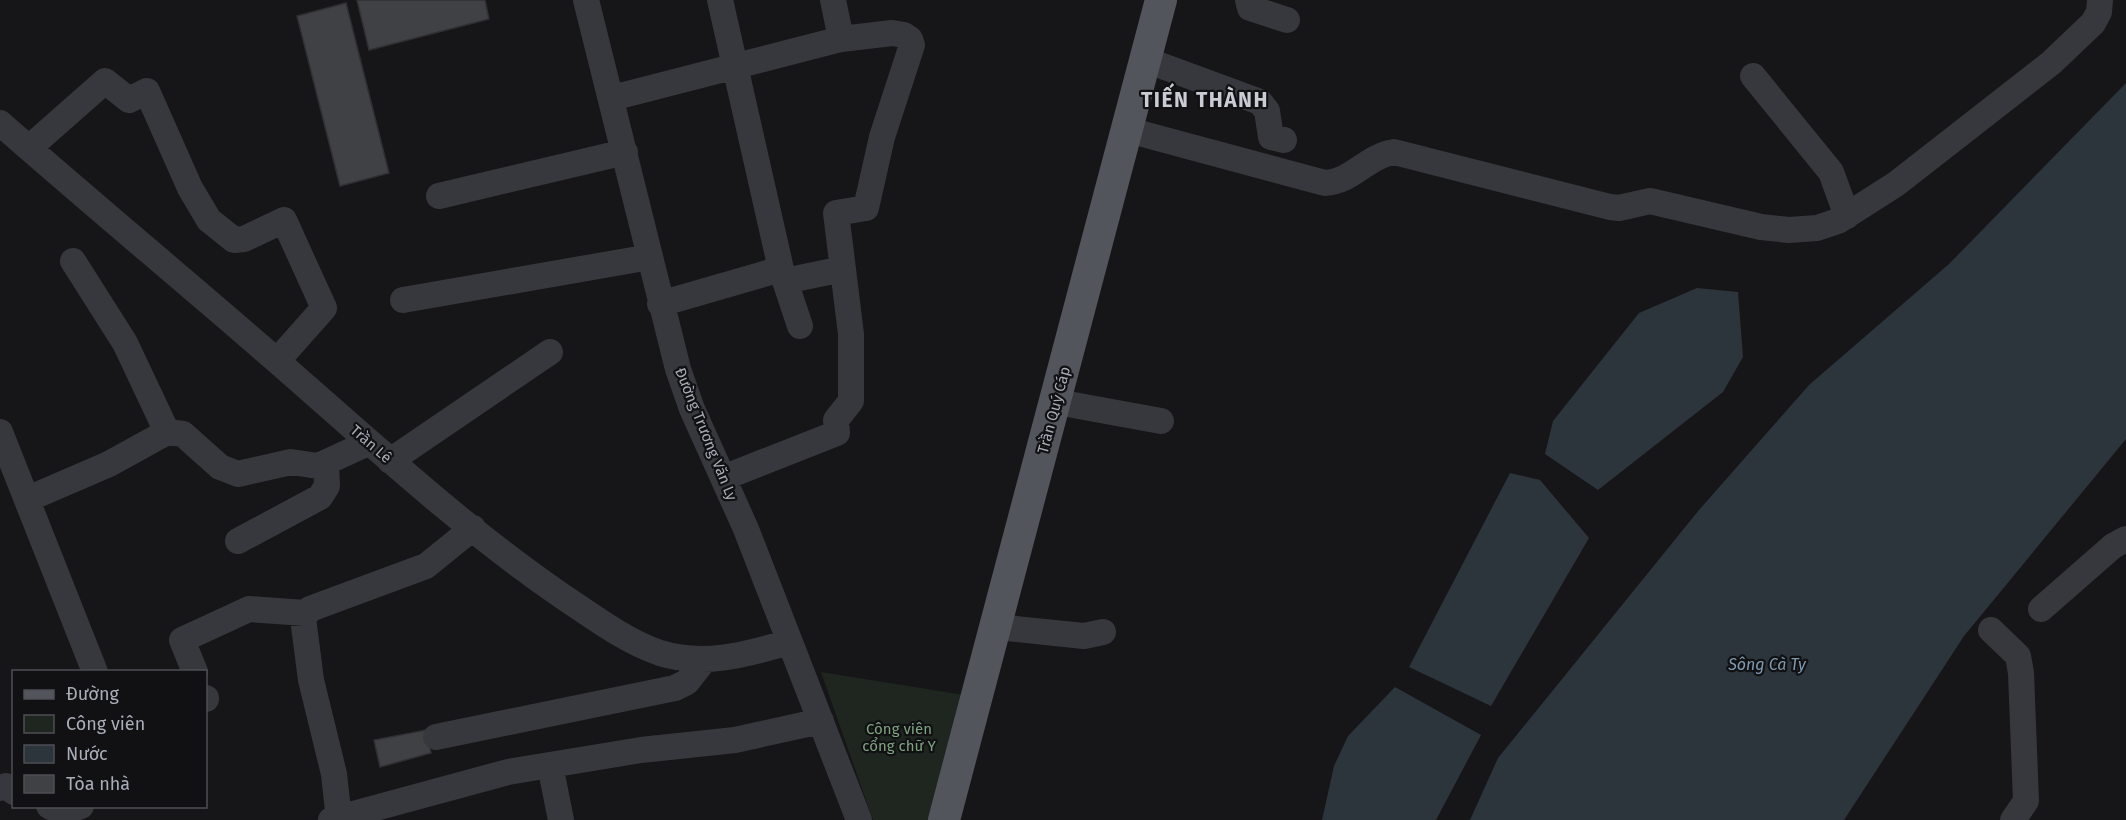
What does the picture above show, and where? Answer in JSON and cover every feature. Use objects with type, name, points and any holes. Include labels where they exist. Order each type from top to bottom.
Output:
[{"type":"main road","name":"Trần Quý Cáp","points":[[944,820],[1057,402],[1161,0]]},
{"type":"street","name":"Đường Trương Văn Ly","points":[[586,0],[612,98],[660,303],[689,399],[790,642],[859,820]]},
{"type":"street","points":[[720,0],[737,66],[783,275],[800,326]]},
{"type":"street","points":[[833,0],[841,39]]},
{"type":"street","points":[[1248,0],[1250,8],[1287,20]]},
{"type":"street","points":[[1128,130],[1325,183],[1339,181],[1379,156],[1394,152],[1610,207],[1619,208],[1650,201],[1761,227],[1789,230],[1817,228],[1847,216],[1896,184],[2051,63],[2093,23],[2100,12],[2100,0]]},
{"type":"street","points":[[612,98],[841,39],[892,33],[904,35],[910,39],[912,45],[882,137],[866,208],[836,213],[851,334],[851,401],[836,420],[837,433],[723,478]]},
{"type":"street","points":[[1146,60],[1265,105],[1270,135],[1284,140]]},
{"type":"street","points":[[1753,76],[1831,172],[1847,216]]},
{"type":"street","points":[[29,148],[105,81],[129,100],[147,91],[190,189],[209,220],[234,240],[244,239],[284,220],[324,308],[278,361]]},
{"type":"street","name":"Trần Lê","points":[[0,123],[278,361],[368,443],[525,570],[604,624],[660,652],[705,659],[727,659],[790,642]]},
{"type":"street","points":[[439,196],[625,152]]},
{"type":"street","points":[[403,300],[650,257]]},
{"type":"street","points":[[73,261],[125,343],[167,432]]},
{"type":"street","points":[[660,303],[783,275],[843,269]]},
{"type":"street","points":[[390,461],[550,352]]},
{"type":"street","points":[[1057,402],[1161,421]]},
{"type":"street","points":[[0,432],[94,670]]},
{"type":"street","points":[[28,499],[109,464],[167,432],[183,434],[220,467],[230,473],[238,474],[291,462],[318,466],[368,443]]},
{"type":"street","points":[[238,541],[320,497],[327,486],[326,463]]},
{"type":"street","points":[[194,670],[182,640],[249,609],[305,613],[426,566],[473,528]]},
{"type":"street","points":[[2041,609],[2113,546],[2126,539]]},
{"type":"street","points":[[305,613],[302,624],[309,669],[334,774],[336,819],[508,772],[641,750],[735,740],[821,721]]},
{"type":"street","points":[[996,627],[1084,636],[1103,632]]},
{"type":"street","points":[[1991,630],[2018,656],[2021,673],[2026,801],[2013,820]]},
{"type":"street","points":[[436,737],[675,688],[687,682],[705,659]]},
{"type":"street","points":[[550,765],[561,820]]},
{"type":"street","points":[[51,808],[63,813],[78,808]]},
{"type":"green space","name":"Công viên cổng chữ Y","points":[[821,672],[964,695],[929,820],[873,820]]},
{"type":"water","name":"Sông Cà Ty","points":[[2126,83],[2126,439],[1964,636],[1844,820],[1470,820],[1498,758],[1699,510],[1809,385],[1949,264]]},
{"type":"water","points":[[1697,288],[1738,292],[1743,357],[1723,392],[1598,490],[1545,454],[1553,421],[1639,313]]},
{"type":"water","points":[[1510,473],[1540,480],[1589,538],[1491,706],[1409,667]]},
{"type":"water","points":[[1395,687],[1481,735],[1436,820],[1322,820],[1334,766],[1348,736]]},
{"type":"building","points":[[357,0],[485,0],[489,19],[369,50]]},
{"type":"building","points":[[346,3],[389,173],[340,186],[297,16]]},
{"type":"building","points":[[426,730],[431,753],[380,767],[374,740]]},
{"type":"district","name":"TIẾN THÀNH","points":[[1205,100]]}]
